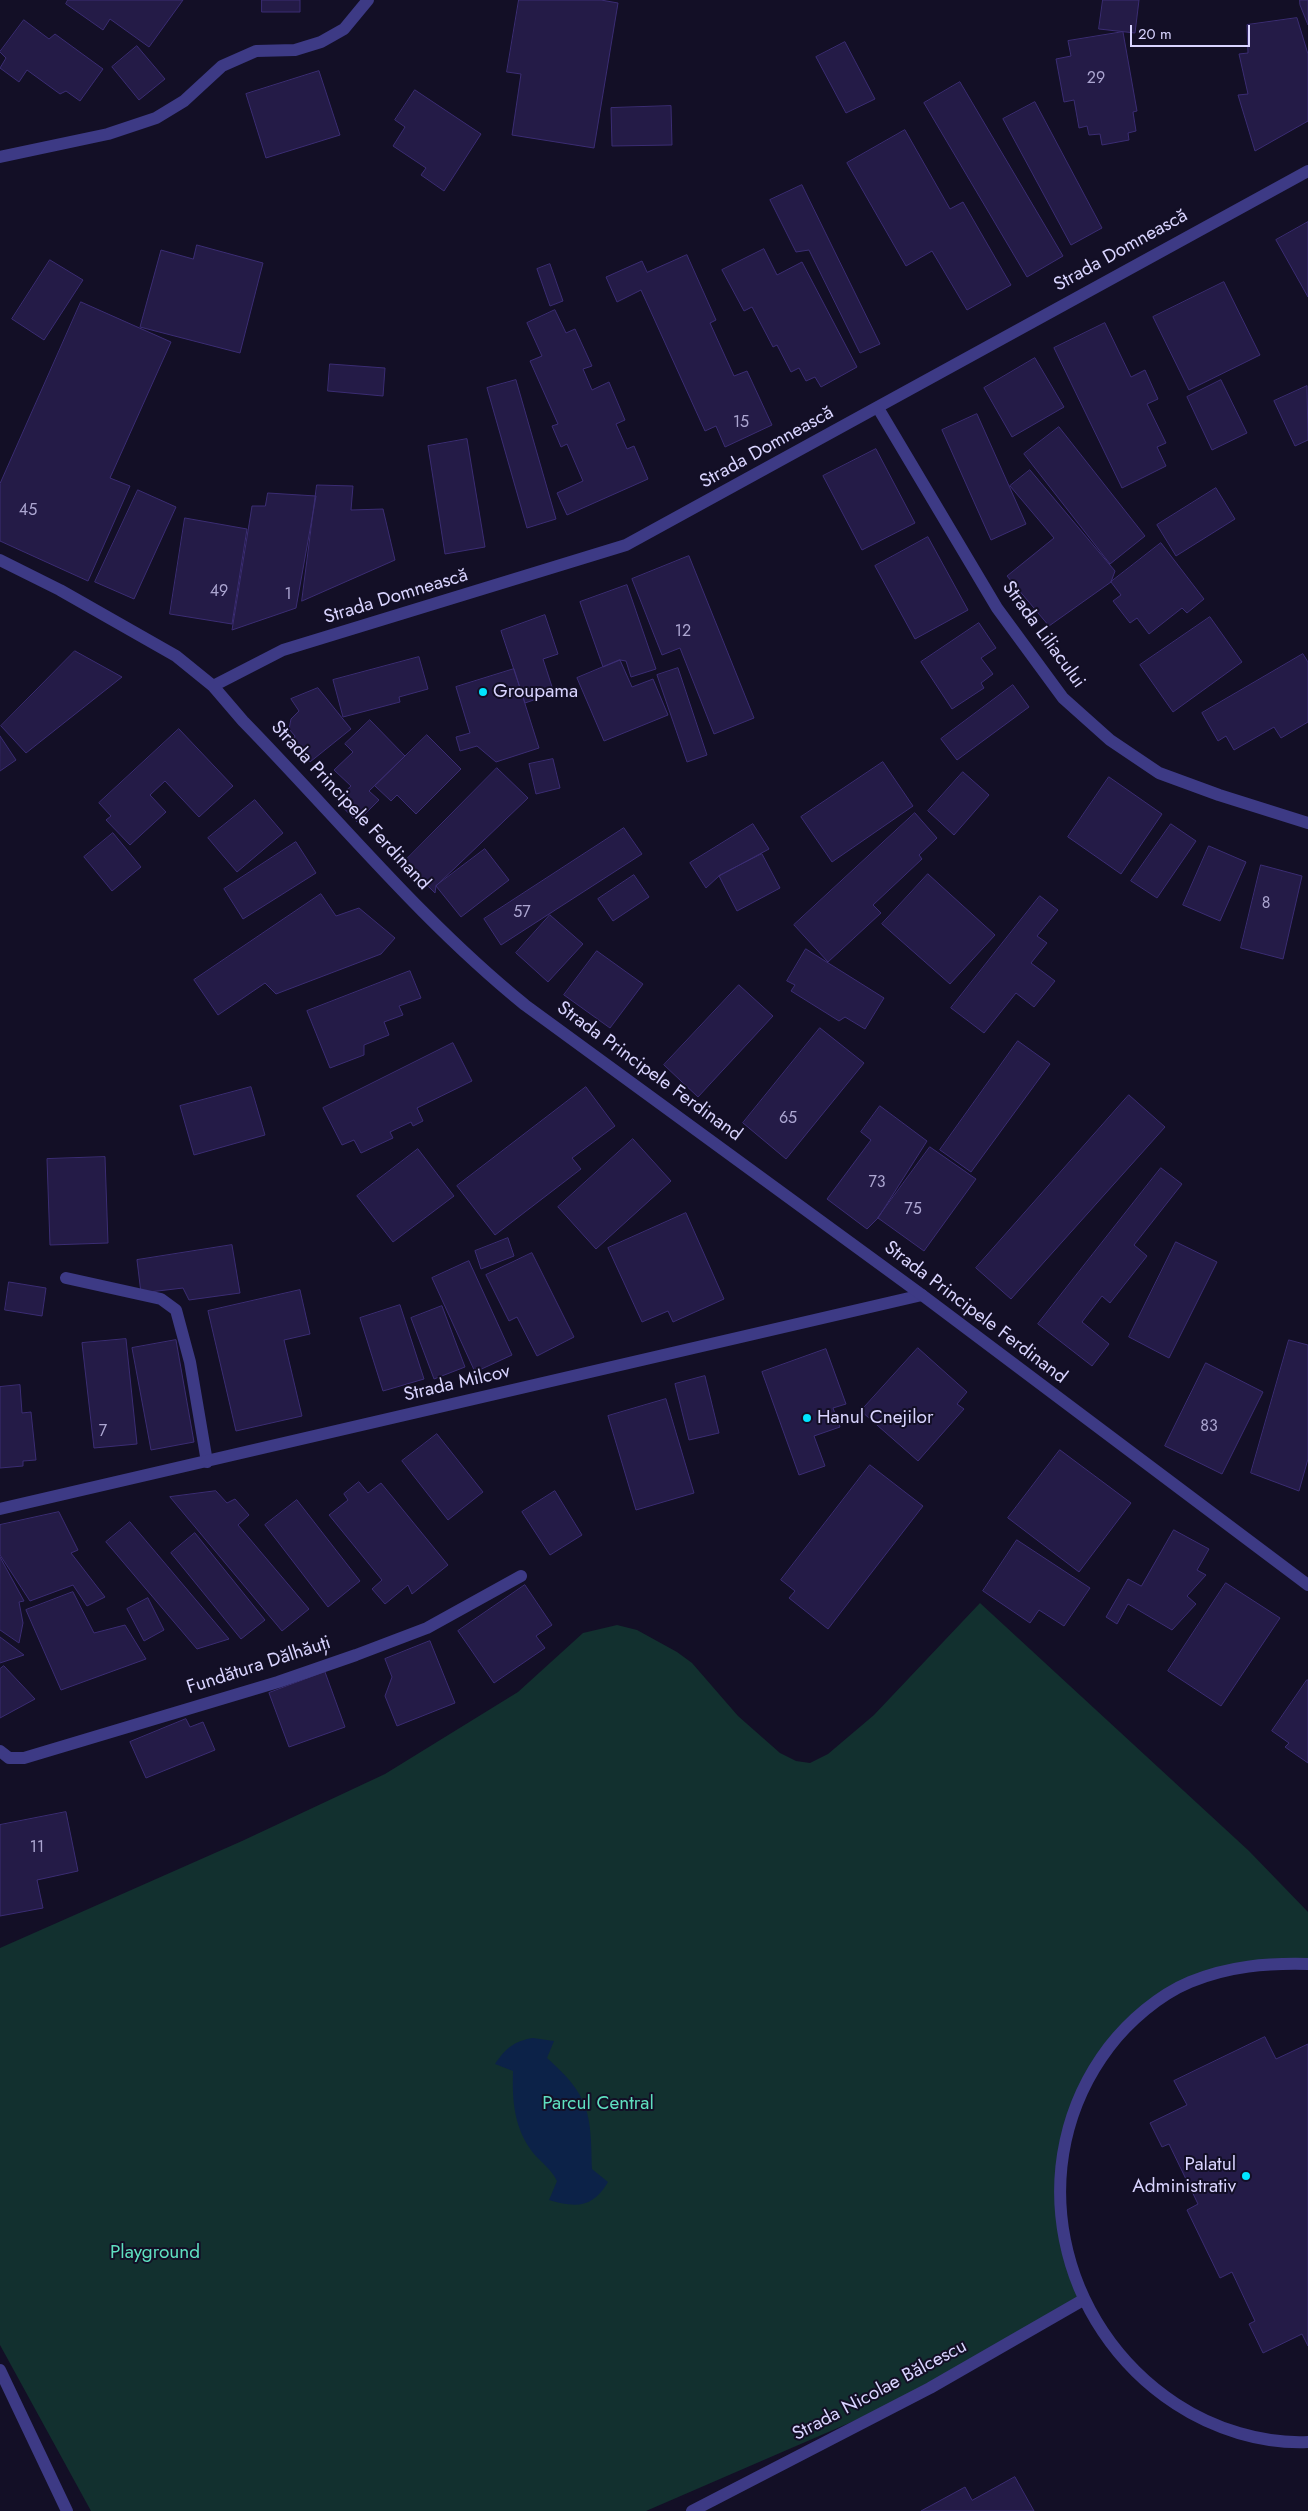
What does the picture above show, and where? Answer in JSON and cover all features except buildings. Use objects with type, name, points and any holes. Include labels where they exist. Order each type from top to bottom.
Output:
[{"type":"street","points":[[0,157],[108,134],[156,118],[184,101],[222,66],[256,51],[295,50],[321,42],[344,29],[368,0]]},
{"type":"street","name":"Strada Domnească","points":[[213,686],[283,650],[626,546],[1308,171]]},
{"type":"street","name":"Strada Liliacului","points":[[878,408],[997,608],[1063,698],[1110,740],[1159,773],[1219,796],[1308,823]]},
{"type":"street","name":"Strada Principele Ferdinand","points":[[0,560],[60,590],[176,656],[213,686],[243,721],[442,932],[483,971],[555,1027],[922,1295],[1308,1585]]},
{"type":"street","points":[[66,1278],[161,1298],[176,1310],[190,1362],[207,1462]]},
{"type":"street","name":"Strada Milcov","points":[[0,1509],[922,1295]]},
{"type":"street","name":"Fundătura Dălhăuți","points":[[0,1751],[9,1758],[24,1758],[278,1682],[427,1628],[521,1576]]},
{"type":"street","points":[[1308,1964],[1268,1964],[1226,1970],[1188,1982],[1151,2006],[1124,2028],[1098,2061],[1077,2105],[1067,2137],[1060,2178],[1061,2219],[1069,2259],[1083,2300],[1104,2336],[1128,2366],[1157,2392],[1190,2413],[1225,2429],[1263,2439],[1308,2442]]},
{"type":"street","name":"Strada Nicolae Bălcescu","points":[[692,2511],[930,2388],[1083,2300]]},
{"type":"street","points":[[0,2370],[67,2511]]},
{"type":"green space","name":"Parcul Central","points":[[980,1603],[1249,1851],[1308,1912],[1308,1964],[1226,1970],[1151,2006],[1098,2061],[1067,2137],[1061,2219],[1083,2300],[930,2388],[646,2511],[91,2511],[0,2345],[0,1948],[242,1841],[385,1774],[518,1692],[583,1633],[617,1625],[637,1630],[677,1652],[692,1663],[738,1716],[780,1753],[796,1761],[810,1763],[828,1754],[874,1715]]},
{"type":"water","points":[[533,2038],[554,2041],[547,2058],[561,2071],[580,2095],[589,2119],[592,2169],[608,2182],[596,2197],[583,2204],[576,2205],[549,2200],[557,2181],[527,2144],[518,2125],[514,2104],[513,2071],[495,2064],[511,2046]]},
{"type":"place","name":"Groupama","points":[[483,692]]},
{"type":"place","name":"Hanul Cnejilor","points":[[807,1418]]},
{"type":"place","name":"Palatul Administrativ","points":[[1246,2176]]},
{"type":"park label","name":"Playground","points":[[155,2253]]}]
